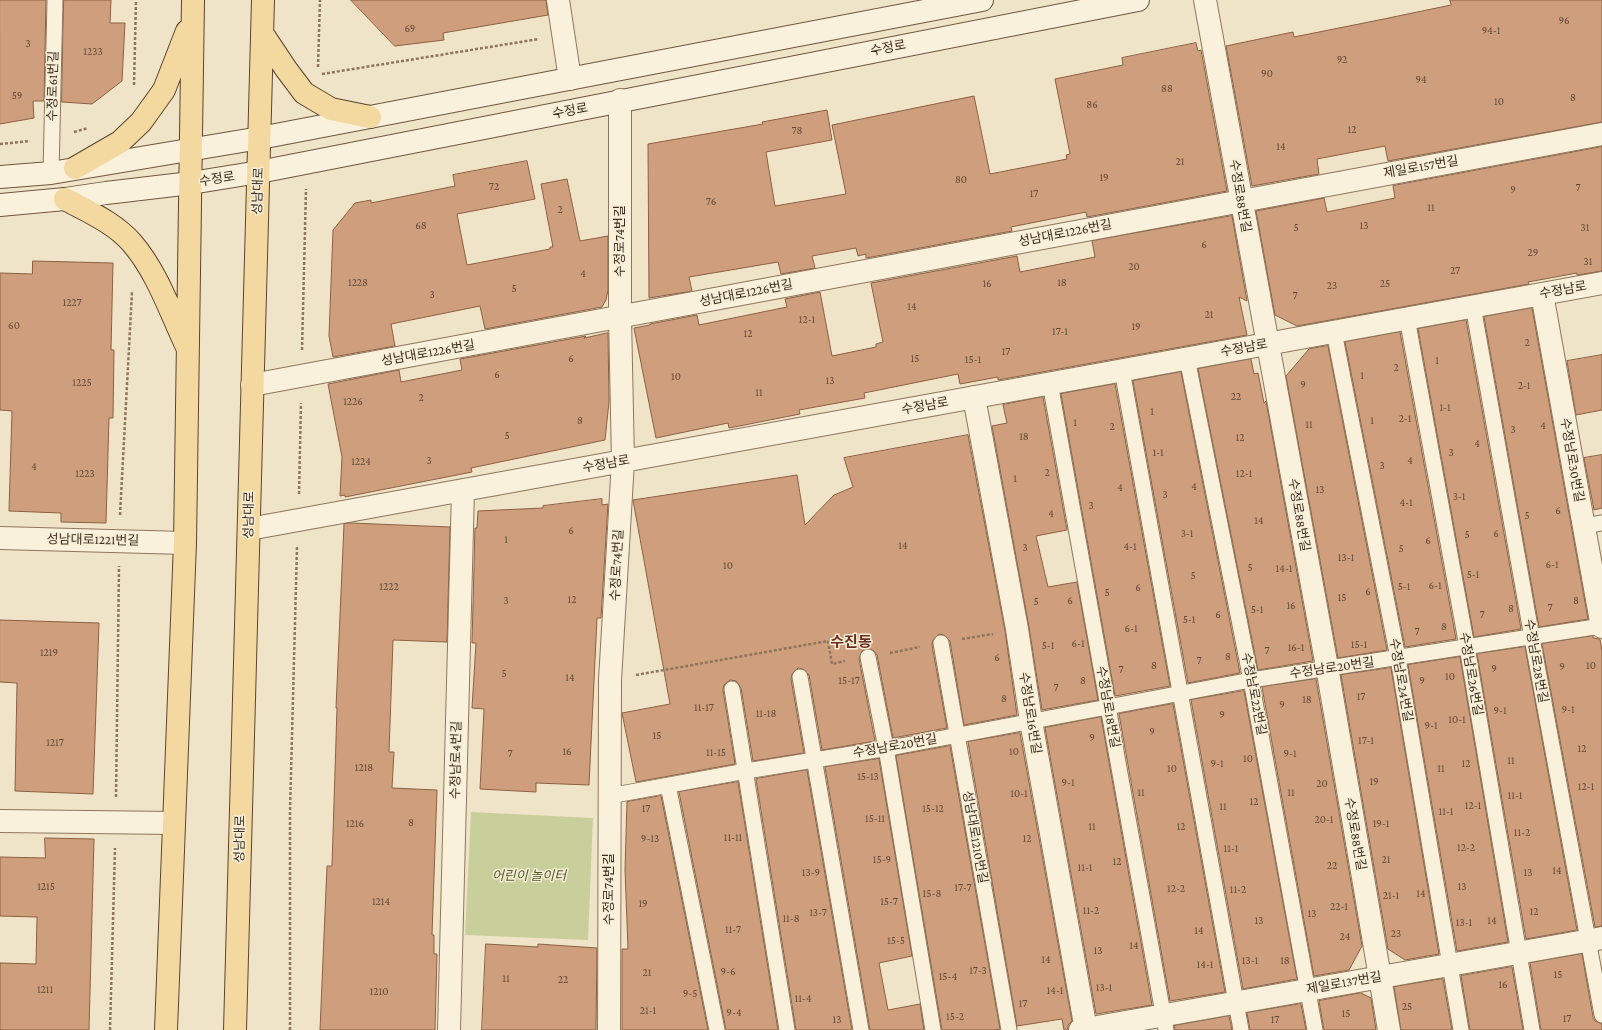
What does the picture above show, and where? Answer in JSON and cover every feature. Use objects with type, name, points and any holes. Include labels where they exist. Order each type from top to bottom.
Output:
[{"type":"main road","name":"성남대로","points":[[236,1030],[263,0]]},
{"type":"main road","points":[[166,1030],[185,543],[193,8]]},
{"type":"main road","points":[[76,168],[120,142],[141,122],[164,90],[193,8]]},
{"type":"main road","points":[[262,33],[304,93],[332,109],[370,117]]},
{"type":"main road","points":[[65,199],[110,224],[131,242],[150,268],[188,350]]},
{"type":"street","points":[[558,0],[570,79]]},
{"type":"street","points":[[0,177],[51,173],[260,138],[982,0]]},
{"type":"street","name":"수정로","points":[[0,205],[65,199],[191,183],[259,172],[620,100],[1138,0]]},
{"type":"street","name":"수정로88번길","points":[[1205,0],[1240,200],[1268,344],[1327,668],[1389,1030]]},
{"type":"street","name":"수정로74번길","points":[[609,1030],[610,680],[623,461],[620,317],[620,100]]},
{"type":"street","name":"제일로157번길","points":[[1240,200],[1602,134]]},
{"type":"street","name":"성남대로1226번길","points":[[252,385],[1240,200]]},
{"type":"street","name":"수정남로","points":[[249,529],[1602,283]]},
{"type":"street","name":"수정남로30번길","points":[[1542,294],[1593,524],[1602,626]]},
{"type":"street","name":"수정남로16번길","points":[[974,397],[1017,629],[1031,721],[1084,1030]]},
{"type":"street","name":"수정남로4번길","points":[[449,1030],[463,490]]},
{"type":"street","name":"성남대로1221번길","points":[[0,538],[185,543]]},
{"type":"street","points":[[0,821],[174,824]]},
{"type":"street","name":"제일로137번길","points":[[1084,1030],[1165,1023],[1236,1002],[1595,939]]},
{"type":"lane","name":"수정로61번길","points":[[51,173],[55,0]]},
{"type":"lane","name":"수정남로28번길","points":[[1473,306],[1532,638],[1595,939],[1602,1015]]},
{"type":"lane","name":"수정남로26번길","points":[[1407,318],[1467,647],[1532,1030]]},
{"type":"lane","name":"수정남로24번길","points":[[1334,332],[1398,658],[1461,1030]]},
{"type":"lane","name":"수정남로22번길","points":[[1187,358],[1251,680],[1315,1030]]},
{"type":"lane","points":[[1122,370],[1241,1030]]},
{"type":"lane","name":"수정남로18번길","points":[[1050,383],[1165,1023]]},
{"type":"lane","name":"수정남로20번길","points":[[609,796],[958,735],[1251,680],[1532,638],[1602,626]]},
{"type":"lane","name":"성남대로1210번길","points":[[941,643],[1009,1030]]},
{"type":"lane","points":[[868,657],[886,748],[933,1030]]},
{"type":"lane","points":[[800,677],[861,1030]]},
{"type":"lane","points":[[732,689],[787,1030]]},
{"type":"lane","points":[[668,785],[717,1030]]},
{"type":"path","points":[[134,89],[136,0]]},
{"type":"path","points":[[320,0],[318,74],[563,36]]},
{"type":"path","points":[[110,1030],[116,823],[119,541],[132,289]]},
{"type":"path","points":[[610,680],[828,640],[832,664],[1017,629]]},
{"type":"green space","name":"어린이 놀이터","points":[[471,812],[593,818],[588,940],[465,935]]},
{"type":"building","points":[[0,0],[46,0],[44,101],[33,101],[34,118],[0,124]]},
{"type":"building","points":[[64,0],[111,0],[110,23],[125,23],[122,81],[92,104],[62,102]]},
{"type":"building","points":[[351,0],[546,0],[548,15],[443,33],[444,40],[395,46]]},
{"type":"building","points":[[1450,0],[1602,0],[1602,122],[1388,161],[1385,146],[1317,159],[1319,174],[1252,186],[1226,46],[1293,32],[1294,37],[1379,20],[1451,5]]},
{"type":"building","points":[[1196,43],[1198,51],[1201,50],[1227,191],[1087,217],[1086,212],[1011,227],[1012,231],[866,258],[866,254],[858,256],[856,248],[812,256],[815,268],[781,274],[778,262],[689,277],[692,291],[649,298],[648,144],[763,124],[762,122],[827,110],[832,140],[766,152],[775,206],[846,194],[832,125],[974,96],[990,174],[1067,159],[1066,155],[1070,154],[1055,79],[1123,65],[1122,58]]},
{"type":"building","points":[[1602,147],[1602,271],[1577,275],[1577,273],[1528,282],[1529,284],[1297,326],[1275,315],[1256,211],[1324,198],[1327,212],[1395,198],[1393,186]]},
{"type":"building","points":[[527,161],[535,199],[457,214],[467,265],[550,249],[550,247],[553,247],[541,184],[567,179],[580,241],[608,236],[608,290],[606,300],[602,307],[485,329],[480,306],[391,324],[395,346],[333,357],[329,336],[333,230],[355,203],[371,200],[371,203],[455,186],[453,175]]},
{"type":"building","points":[[1232,216],[1247,301],[1239,297],[1247,335],[998,380],[998,377],[960,384],[958,374],[864,393],[865,398],[799,410],[800,414],[729,428],[728,423],[656,438],[634,328],[697,315],[699,325],[787,307],[785,299],[820,292],[832,356],[876,347],[876,344],[883,342],[871,283],[1017,256],[1020,272],[1095,257],[1092,241]]},
{"type":"building","points":[[33,261],[113,263],[111,350],[114,350],[113,418],[109,418],[106,523],[61,522],[61,513],[9,511],[12,411],[0,410],[0,273],[32,274]]},
{"type":"building","points":[[1532,308],[1588,619],[1539,627],[1484,317]]},
{"type":"building","points":[[1466,320],[1521,629],[1474,637],[1418,329]]},
{"type":"building","points":[[1400,332],[1456,639],[1405,647],[1345,342]]},
{"type":"building","points":[[608,333],[609,402],[605,440],[471,468],[472,472],[345,497],[345,495],[340,496],[342,457],[328,384],[399,370],[401,382],[462,370],[460,359]]},
{"type":"building","points":[[1328,346],[1387,650],[1338,658],[1286,376],[1309,349]]},
{"type":"building","points":[[1602,355],[1602,410],[1576,415],[1567,361]]},
{"type":"building","points":[[1251,359],[1254,374],[1258,373],[1264,403],[1266,401],[1313,661],[1258,670],[1198,369]]},
{"type":"building","points":[[1181,372],[1240,673],[1188,683],[1133,381]]},
{"type":"building","points":[[1115,384],[1170,686],[1115,696],[1061,394]]},
{"type":"building","points":[[1043,397],[1067,530],[1036,536],[1048,587],[1077,582],[1098,700],[1042,710],[1029,627],[992,426],[1007,423],[1003,405]]},
{"type":"building","points":[[968,435],[1005,631],[1017,715],[964,725],[950,641],[944,635],[939,634],[933,640],[932,645],[947,728],[893,738],[877,655],[874,651],[867,648],[862,651],[859,659],[875,741],[822,750],[809,675],[803,669],[798,668],[792,674],[791,679],[804,753],[753,761],[741,688],[736,681],[730,680],[724,685],[723,690],[735,764],[636,782],[622,713],[670,704],[633,500],[797,475],[805,525],[834,495],[853,487],[844,458]]},
{"type":"building","points":[[1602,455],[1602,508],[1594,510],[1584,458]]},
{"type":"building","points":[[602,499],[602,505],[608,504],[601,618],[597,618],[589,785],[536,783],[536,792],[480,789],[484,709],[472,708],[476,643],[472,643],[475,528],[477,528],[478,511],[543,508],[543,506]]},
{"type":"building","points":[[344,524],[450,527],[447,642],[393,640],[389,752],[394,752],[392,788],[437,790],[432,935],[434,935],[434,954],[437,954],[435,1030],[320,1030],[327,866],[332,866],[336,708]]},
{"type":"building","points":[[0,620],[99,623],[93,794],[15,791],[17,683],[0,682]]},
{"type":"building","points":[[1593,636],[1593,638],[1600,639],[1602,651],[1602,926],[1595,927],[1542,644]]},
{"type":"building","points":[[1525,647],[1577,930],[1526,939],[1477,654]]},
{"type":"building","points":[[1460,657],[1508,942],[1457,951],[1408,665]]},
{"type":"building","points":[[1391,668],[1439,954],[1405,960],[1388,949],[1341,675]]},
{"type":"building","points":[[1316,679],[1362,946],[1349,970],[1314,976],[1262,687]]},
{"type":"building","points":[[1244,691],[1297,979],[1243,989],[1191,700]]},
{"type":"building","points":[[1173,704],[1225,992],[1170,1001],[1119,714]]},
{"type":"building","points":[[1101,717],[1152,1005],[1096,1014],[1045,728]]},
{"type":"building","points":[[1020,733],[1072,1021],[1068,1025],[1068,1030],[1064,1030],[1062,1019],[1017,1026],[968,742]]},
{"type":"building","points":[[950,746],[1000,1029],[994,1030],[942,1030],[896,756]]},
{"type":"building","points":[[879,759],[912,956],[879,963],[888,1010],[920,1004],[924,1030],[870,1030],[825,767]]},
{"type":"building","points":[[807,770],[852,1030],[796,1030],[756,779]]},
{"type":"building","points":[[738,782],[778,1030],[726,1030],[679,792]]},
{"type":"building","points":[[661,796],[708,1030],[622,1030],[622,949],[628,949],[625,870],[627,802]]},
{"type":"building","points":[[45,838],[94,839],[89,1030],[0,1030],[0,963],[36,964],[37,917],[0,916],[0,857],[45,858]]},
{"type":"building","points":[[486,944],[538,947],[538,944],[597,948],[596,1030],[482,1030]]},
{"type":"building","points":[[1582,954],[1593,1017],[1595,1021],[1602,1024],[1602,1030],[1541,1030],[1530,963]]},
{"type":"building","points":[[1512,967],[1523,1030],[1470,1030],[1461,976]]},
{"type":"building","points":[[1443,979],[1452,1030],[1401,1030],[1394,987]]},
{"type":"building","points":[[1361,993],[1371,998],[1376,1030],[1324,1030],[1319,1001]]},
{"type":"building","points":[[1301,1004],[1306,1030],[1250,1030],[1247,1013]]},
{"type":"building","points":[[1229,1016],[1232,1030],[1175,1030],[1174,1026]]},
{"type":"district","name":"수진동","points":[[851,642]]}]
